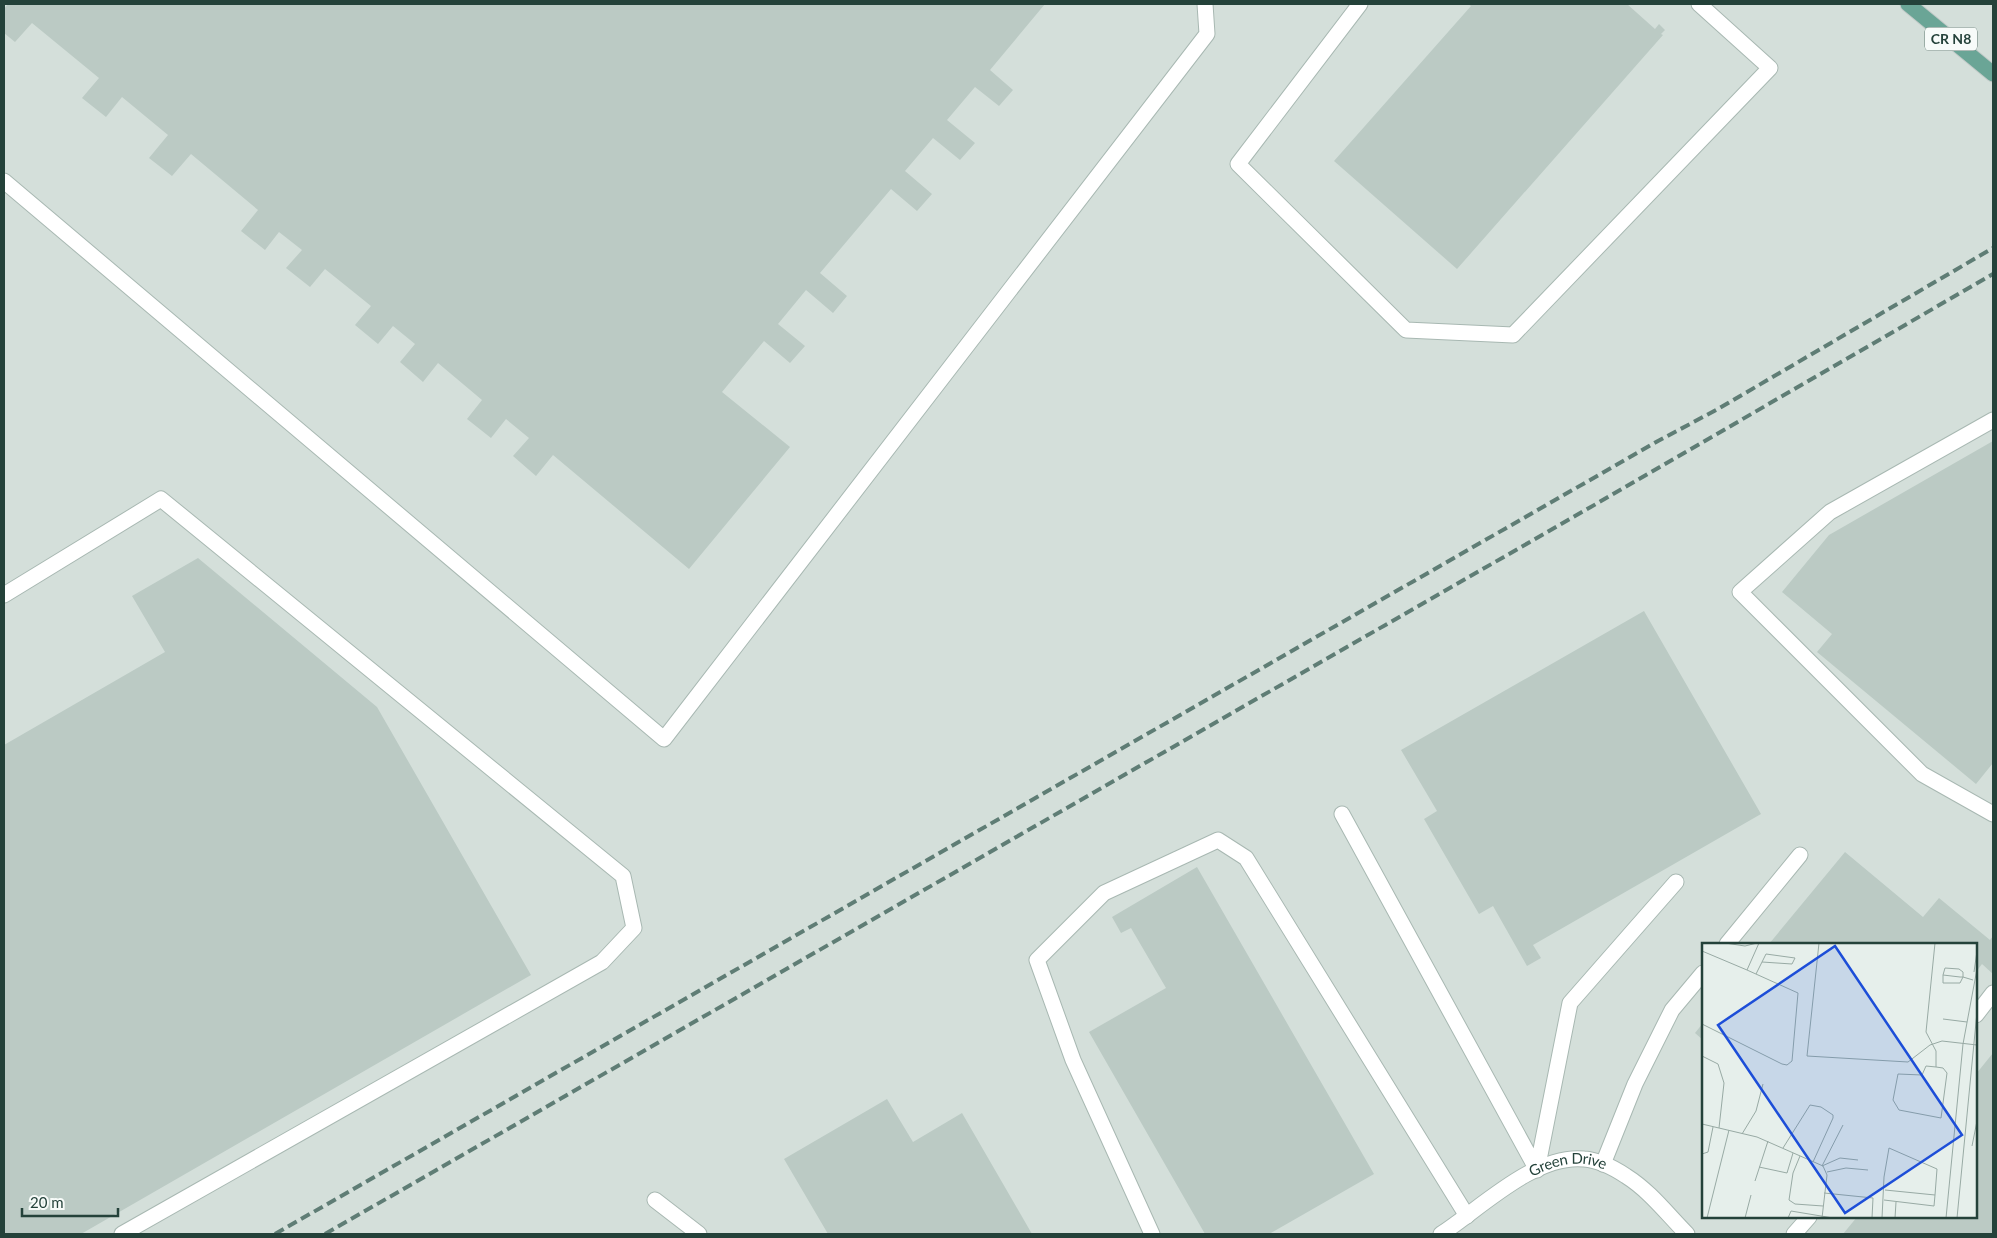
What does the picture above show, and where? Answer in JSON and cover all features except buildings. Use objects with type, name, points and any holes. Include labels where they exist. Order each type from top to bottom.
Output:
[{"type":"main road","name":"CR N8","points":[[1908,4],[1993,74]]},
{"type":"street","points":[[4,181],[664,739],[1207,34],[1205,4]]},
{"type":"street","points":[[1360,4],[1238,164],[1406,330],[1512,335],[1770,68],[1699,4]]},
{"type":"street","points":[[1993,420],[1830,512],[1740,592],[1922,774],[1993,814]]},
{"type":"street","points":[[4,595],[161,499],[623,876],[634,928],[602,962],[122,1234]]},
{"type":"street","points":[[1342,814],[1537,1170]]},
{"type":"street","points":[[1152,1234],[1073,1060],[1037,960],[1104,894],[1218,840],[1246,858],[1467,1216]]},
{"type":"street","points":[[1727,943],[1800,855]]},
{"type":"street","points":[[1537,1170],[1570,1003],[1676,882]]},
{"type":"street","points":[[1603,1164],[1635,1084],[1672,1010],[1702,973]]},
{"type":"street","points":[[1977,1013],[1993,993]]},
{"type":"street","name":"Green Drive","points":[[1440,1234],[1516,1181],[1537,1170],[1563,1160],[1584,1159],[1603,1164],[1628,1177],[1646,1192],[1687,1234]]},
{"type":"street","points":[[655,1200],[699,1234]]},
{"type":"street","points":[[1794,1234],[1808,1218]]},
{"type":"shaded area","points":[[4,4],[1993,4],[1993,1234],[4,1234]]},
{"type":"railway","points":[[275,1234],[1658,441],[1718,409],[1993,248]]},
{"type":"railway","points":[[325,1234],[1993,274]]}]
